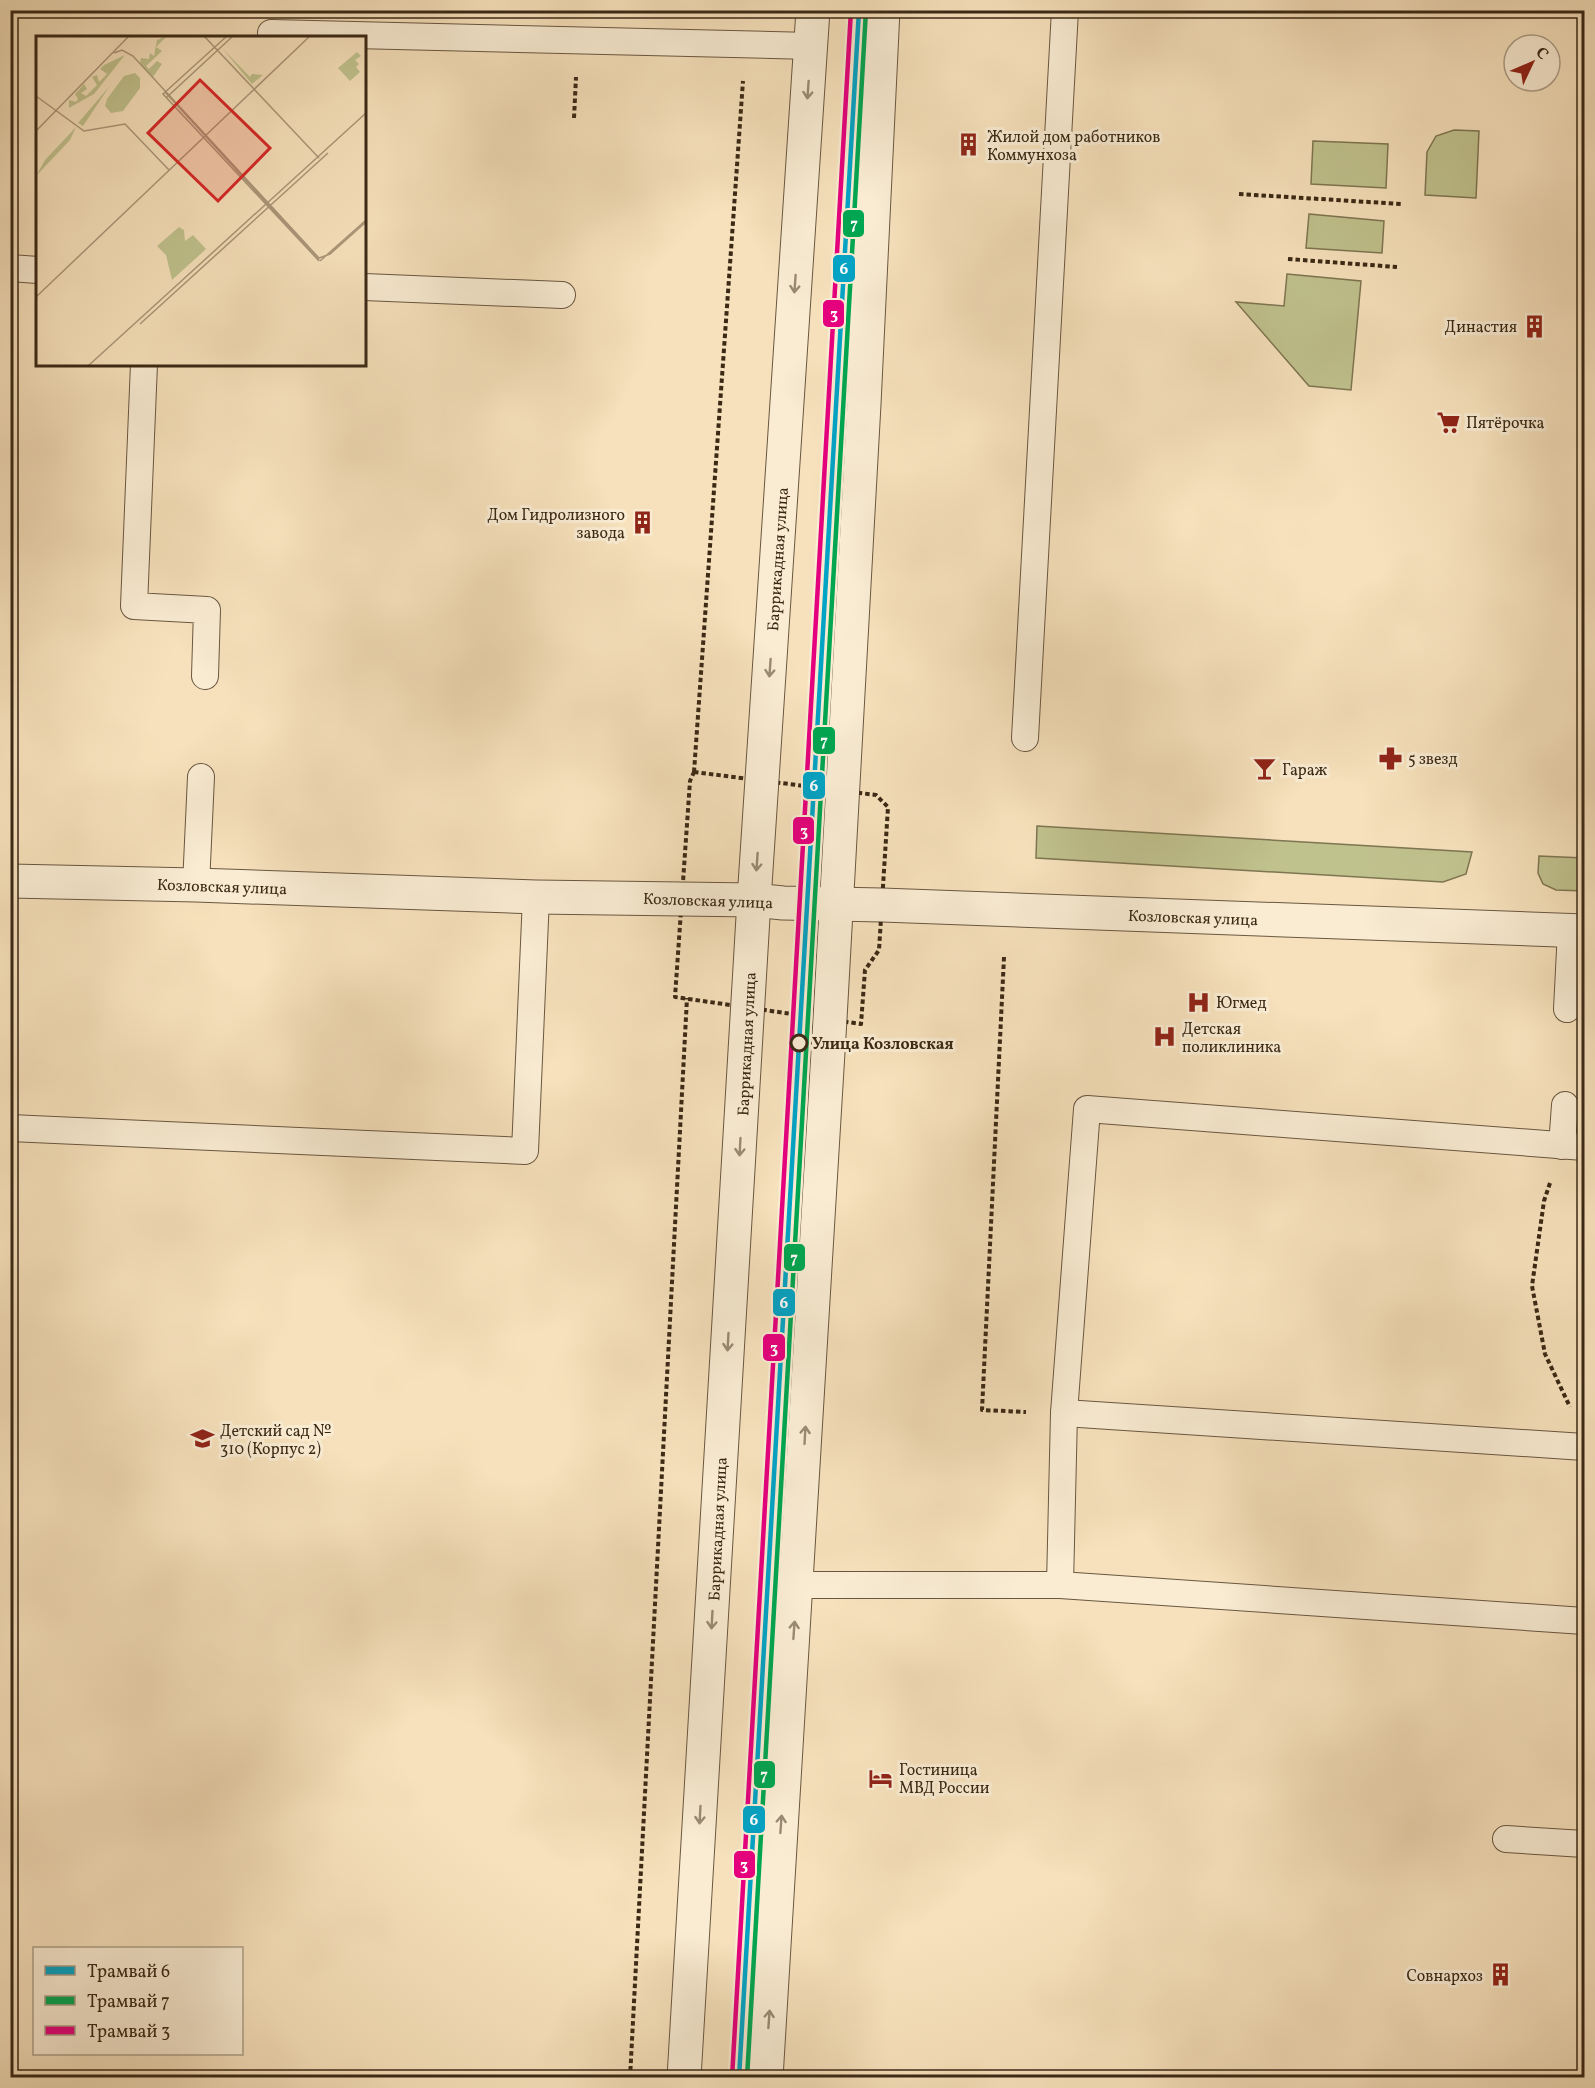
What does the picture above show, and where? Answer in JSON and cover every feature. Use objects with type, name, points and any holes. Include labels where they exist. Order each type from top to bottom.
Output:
[{"type":"street","name":"Баррикадная улица","points":[[684,2078],[754,900],[813,10]]},
{"type":"street","points":[[766,2078],[836,903],[883,10]]},
{"type":"street","name":"Козловская улица","points":[[10,881],[536,897],[754,900],[1578,931]]},
{"type":"lane","points":[[1024,738],[1065,10]]},
{"type":"lane","points":[[271,33],[811,46]]},
{"type":"lane","points":[[10,268],[36,270]]},
{"type":"lane","points":[[366,287],[562,295]]},
{"type":"lane","points":[[144,366],[134,606],[207,610],[205,676]]},
{"type":"lane","points":[[196,885],[201,777]]},
{"type":"lane","points":[[10,1128],[525,1151],[536,897]]},
{"type":"lane","points":[[1567,1009],[1578,931]]},
{"type":"lane","points":[[1060,1585],[1064,1413],[1087,1109],[1573,1146],[1565,1105]]},
{"type":"lane","points":[[1064,1413],[1584,1446]]},
{"type":"lane","points":[[796,1584],[1060,1585],[1584,1621]]},
{"type":"lane","points":[[1506,1839],[1584,1844]]},
{"type":"path","points":[[694,772],[745,45]]},
{"type":"path","points":[[1239,194],[1401,204]]},
{"type":"path","points":[[1288,259],[1398,267]]},
{"type":"path","points":[[1004,957],[982,1410],[1064,1413]]},
{"type":"path","points":[[630,2078],[687,998]]},
{"type":"path","points":[[1573,1146],[1544,1201],[1532,1286],[1545,1354],[1575,1416]]},
{"type":"green space","points":[[1454,130],[1479,131],[1476,198],[1425,195],[1427,152],[1436,136]]},
{"type":"green space","points":[[1313,141],[1388,144],[1386,188],[1311,184]]},
{"type":"green space","points":[[1309,214],[1384,221],[1382,253],[1306,248]]},
{"type":"green space","points":[[1287,274],[1361,281],[1351,390],[1309,386],[1236,302],[1284,306]]},
{"type":"green space","points":[[1037,826],[1472,852],[1466,874],[1443,882],[1036,858]]},
{"type":"green space","points":[[1539,856],[1584,858],[1584,891],[1556,890],[1543,884],[1538,873]]},
{"type":"tram line","name":"3","points":[[732,2078],[851,10]]},
{"type":"tram line","name":"6","points":[[739,2078],[859,10]]},
{"type":"tram line","name":"7","points":[[747,2078],[866,10]]},
{"type":"place","name":"Жилой дом работников Коммунхоза","points":[[969,145]]},
{"type":"place","name":"Династия","points":[[1535,326]]},
{"type":"place","name":"Пятёрочка","points":[[1448,422]]},
{"type":"place","name":"Дом Гидролизного завода","points":[[643,523]]},
{"type":"place","name":"5 звезд","points":[[1390,758]]},
{"type":"place","name":"Гараж","points":[[1264,769]]},
{"type":"place","name":"Югмед","points":[[1198,1002]]},
{"type":"place","name":"Детская поликлиника","points":[[1164,1037]]},
{"type":"place","name":"Улица Козловская","points":[[799,1043]]},
{"type":"place","name":"Детский сад № 310 (Корпус 2)","points":[[202,1439]]},
{"type":"place","name":"Гостиница МВД России","points":[[881,1778]]},
{"type":"place","name":"Совнархоз","points":[[1501,1975]]}]
